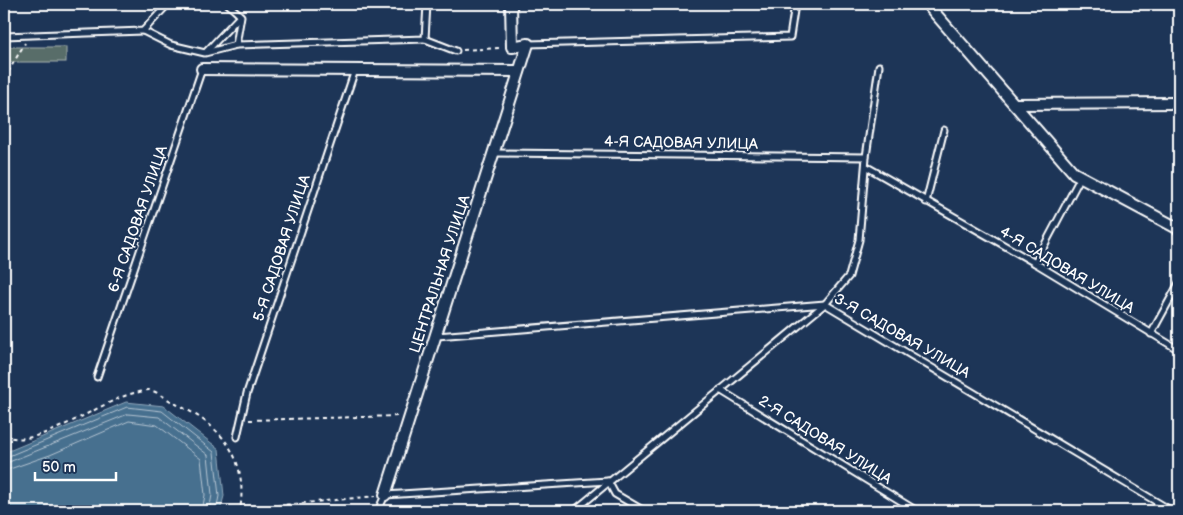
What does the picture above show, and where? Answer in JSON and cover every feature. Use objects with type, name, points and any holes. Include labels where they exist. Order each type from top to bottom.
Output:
[{"type":"street","points":[[511,4],[512,47],[528,44]]},
{"type":"street","points":[[927,4],[1074,173],[1179,229]]},
{"type":"street","name":"ЦЕНТРАЛЬНАЯ УЛИЦА","points":[[385,495],[409,416],[437,336],[528,44]]},
{"type":"street","points":[[202,69],[519,71]]},
{"type":"street","points":[[1014,104],[1179,104]]},
{"type":"lane","points":[[143,31],[168,4]]},
{"type":"lane","points":[[228,4],[241,16]]},
{"type":"lane","points":[[426,39],[427,4]]},
{"type":"lane","points":[[528,44],[790,37],[795,4]]},
{"type":"lane","points":[[205,52],[241,16]]},
{"type":"lane","points":[[236,45],[241,16]]},
{"type":"lane","points":[[4,36],[143,31],[171,45],[205,52],[236,45],[426,39],[456,51]]},
{"type":"lane","points":[[574,511],[608,481],[825,304],[849,276],[859,240],[867,167],[866,158],[879,66]]},
{"type":"lane","name":"6-Я САДОВАЯ УЛИЦА","points":[[96,377],[202,69]]},
{"type":"lane","name":"5-Я САДОВАЯ УЛИЦА","points":[[237,437],[247,393],[355,69]]},
{"type":"lane","points":[[926,202],[944,130]]},
{"type":"lane","name":"4-Я САДОВАЯ УЛИЦА","points":[[495,153],[866,158]]},
{"type":"lane","name":"4-Я САДОВАЯ УЛИЦА","points":[[867,167],[1035,263],[1179,350]]},
{"type":"lane","points":[[1035,263],[1078,182]]},
{"type":"lane","points":[[1151,334],[1179,283]]},
{"type":"lane","name":"3-Я САДОВАЯ УЛИЦА","points":[[437,336],[825,304],[1172,511]]},
{"type":"lane","name":"2-Я САДОВАЯ УЛИЦА","points":[[720,390],[917,511]]},
{"type":"lane","points":[[385,495],[608,481]]},
{"type":"lane","points":[[608,481],[615,494],[644,511]]},
{"type":"lane","name":"ЦЕНТРАЛЬНАЯ УЛИЦА","points":[[378,511],[385,495]]},
{"type":"path","points":[[4,80],[30,35]]},
{"type":"path","points":[[456,51],[512,47]]},
{"type":"path","points":[[4,435],[13,440],[50,432],[126,395],[149,390],[190,410],[215,429],[233,450],[242,479],[240,511]]},
{"type":"path","points":[[241,420],[409,416]]},
{"type":"path","points":[[254,508],[385,495]]},
{"type":"green space","points":[[4,47],[66,47],[66,62],[4,62]]},
{"type":"water","points":[[126,402],[164,406],[219,449],[224,496],[220,511],[4,511],[4,453]]}]
